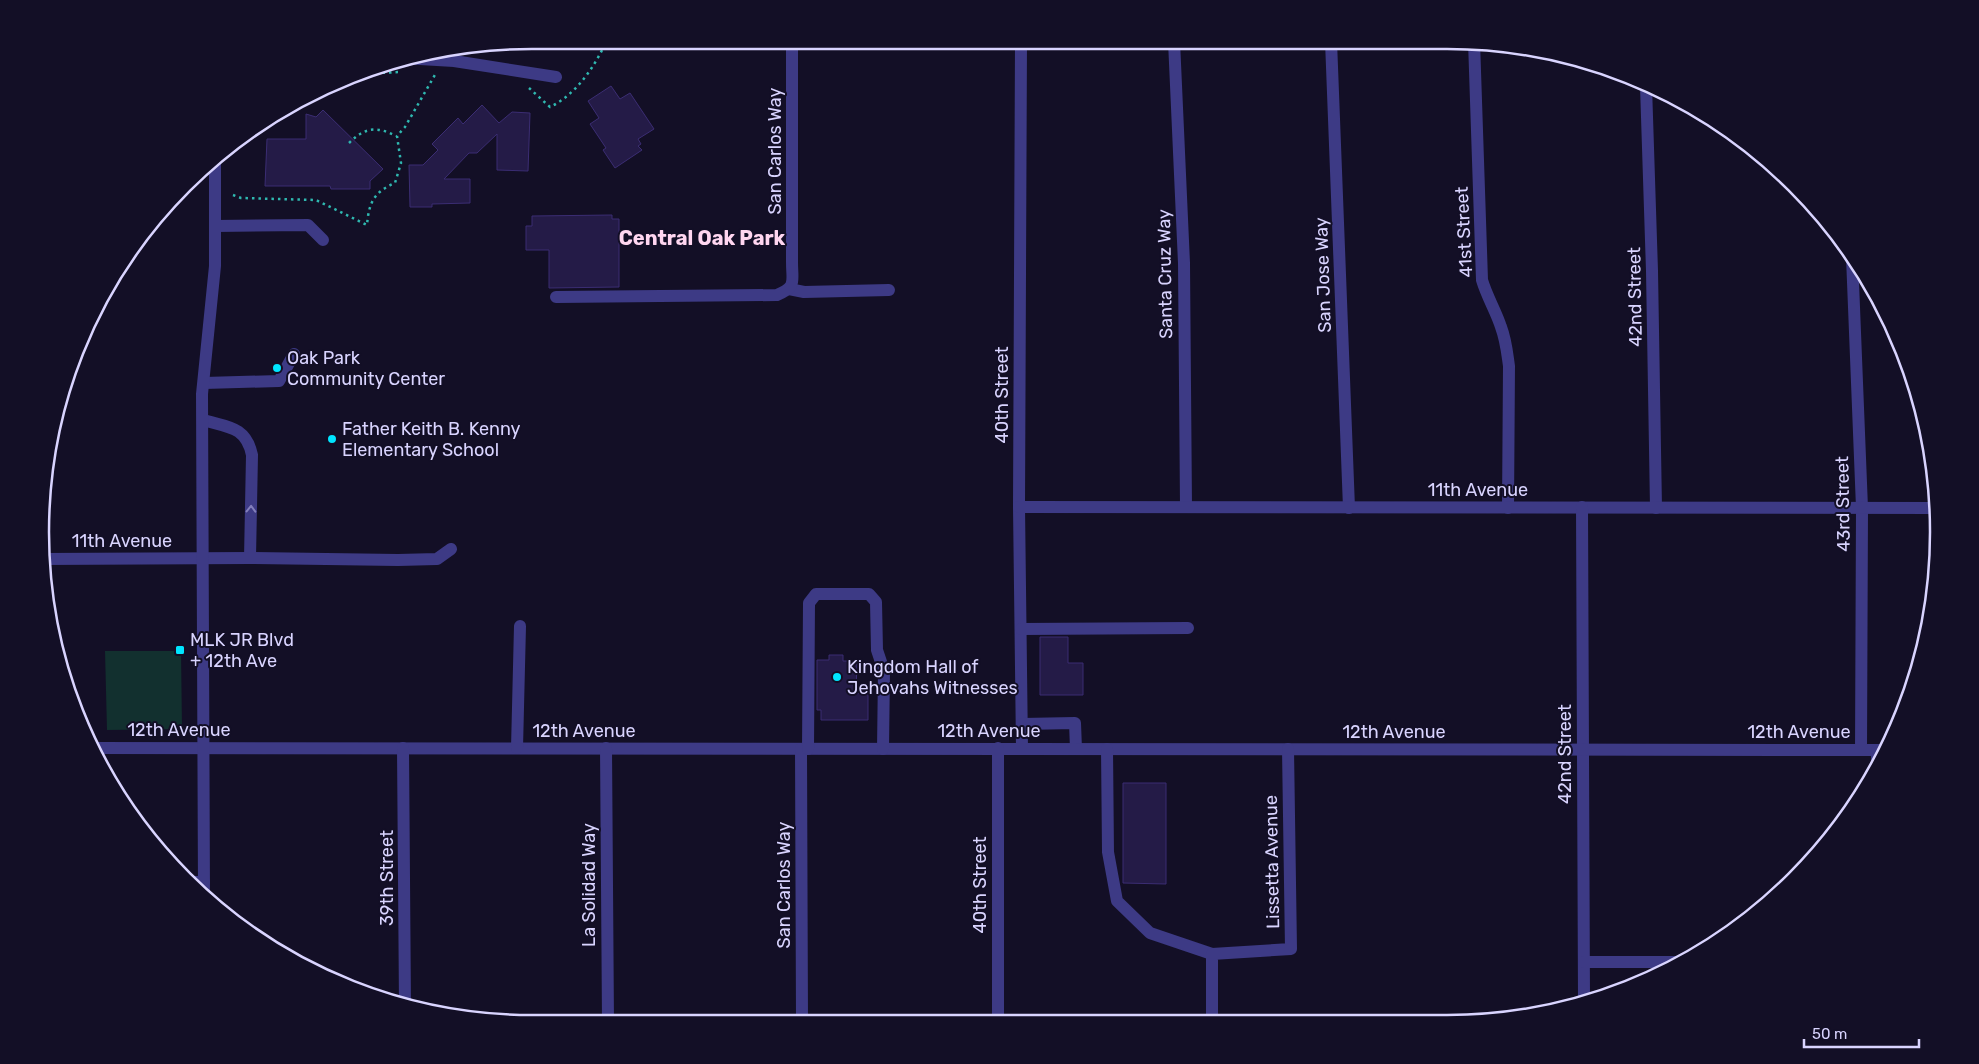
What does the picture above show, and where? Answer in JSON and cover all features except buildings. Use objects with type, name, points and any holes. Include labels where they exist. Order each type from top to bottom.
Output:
[{"type":"street","name":"San Carlos Way","points":[[789,289],[792,283],[792,49]]},
{"type":"street","name":"40th Street","points":[[1021,49],[1019,507],[1022,749]]},
{"type":"street","name":"Santa Cruz Way","points":[[1174,49],[1184,263],[1186,507]]},
{"type":"street","name":"San Jose Way","points":[[1331,49],[1349,508]]},
{"type":"street","name":"41st Street","points":[[1474,50],[1482,280],[1507,345],[1509,366],[1508,508]]},
{"type":"street","points":[[431,60],[454,61],[556,77]]},
{"type":"street","name":"42nd Street","points":[[1646,92],[1652,271],[1656,508]]},
{"type":"street","points":[[204,887],[202,420],[215,266],[214,168]]},
{"type":"street","points":[[215,226],[308,225],[323,240]]},
{"type":"street","name":"43rd Street","points":[[1852,269],[1862,508],[1861,750]]},
{"type":"street","points":[[556,297],[777,295],[789,289],[804,292],[888,290]]},
{"type":"street","points":[[204,383],[279,380],[294,354]]},
{"type":"street","points":[[202,420],[238,430],[250,443],[252,455],[250,558]]},
{"type":"street","name":"11th Avenue","points":[[1019,507],[1929,508]]},
{"type":"street","name":"42nd Street","points":[[1582,507],[1584,995]]},
{"type":"street","name":"11th Avenue","points":[[50,559],[437,560],[451,548]]},
{"type":"street","name":"San Carlos Way","points":[[802,1015],[804,749],[809,603],[816,594],[869,594],[876,602],[877,650],[884,671],[883,749]]},
{"type":"street","points":[[517,748],[520,626]]},
{"type":"street","points":[[1022,629],[1188,628]]},
{"type":"street","points":[[1022,724],[1076,723],[1076,749]]},
{"type":"street","name":"12th Avenue","points":[[100,748],[1878,750]]},
{"type":"street","name":"39th Street","points":[[403,748],[405,998]]},
{"type":"street","name":"La Solidad Way","points":[[606,748],[608,1015]]},
{"type":"street","name":"40th Street","points":[[998,748],[998,1015]]},
{"type":"street","points":[[1107,749],[1108,852],[1117,901],[1150,933],[1212,954],[1212,1015]]},
{"type":"street","name":"Lissetta Avenue","points":[[1212,954],[1291,949],[1288,749]]},
{"type":"street","points":[[199,882],[204,882]]},
{"type":"street","points":[[1584,962],[1667,962]]},
{"type":"path","points":[[233,194],[240,198],[316,200],[367,225],[368,211],[374,196],[395,183],[401,164],[397,136],[405,126],[436,73]]},
{"type":"path","points":[[349,143],[360,132],[371,130],[385,130],[397,136]]},
{"type":"green space","points":[[105,651],[181,651],[182,729],[107,730]]},
{"type":"place","name":"Oak Park Community Center","points":[[277,368]]},
{"type":"place","name":"Father Keith B. Kenny Elementary School","points":[[332,439]]},
{"type":"place","name":"MLK JR Blvd + 12th Ave","points":[[180,650]]},
{"type":"place","name":"Kingdom Hall of Jehovahs Witnesses","points":[[837,677]]},
{"type":"district","name":"Central Oak Park","points":[[702,238]]}]
